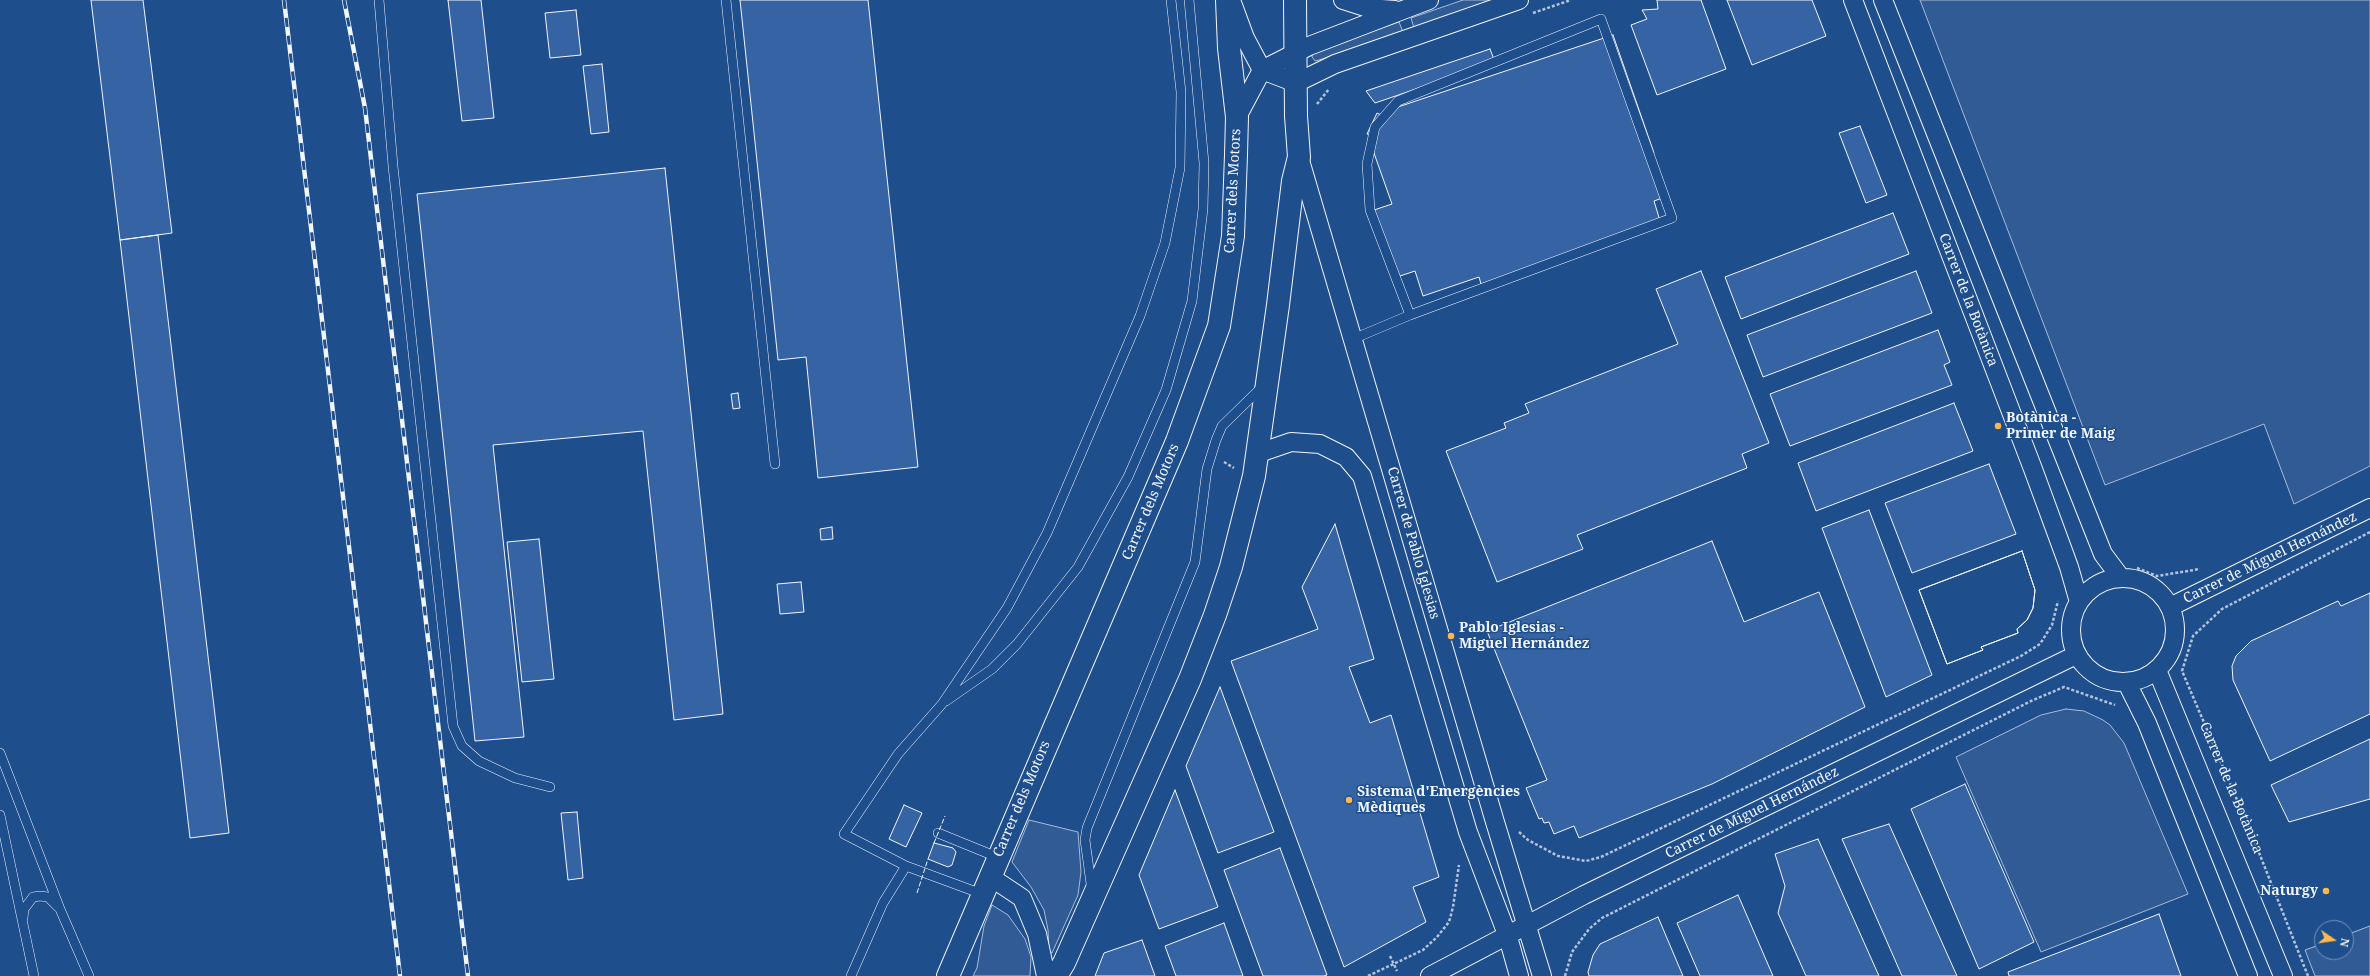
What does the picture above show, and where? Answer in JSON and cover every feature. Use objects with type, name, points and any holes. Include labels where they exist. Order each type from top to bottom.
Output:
[{"type":"street","name":"Carrer dels Motors","points":[[948,976],[1177,441],[1219,326],[1233,236],[1237,117],[1229,48],[1227,0]]},
{"type":"street","points":[[1231,0],[1245,38],[1262,70],[1296,82],[1334,64],[1519,0]]},
{"type":"street","points":[[1056,976],[1190,679],[1215,614],[1230,567],[1259,453],[1266,383],[1278,305],[1293,181],[1299,156],[1296,116],[1295,0]]},
{"type":"street","points":[[1343,0],[1368,8],[1400,10]]},
{"type":"street","points":[[1237,117],[1262,70],[1296,52],[1400,10],[1429,0]]},
{"type":"street","name":"Carrer de la Botànica","points":[[1853,0],[2031,462],[2069,567],[2079,602]]},
{"type":"street","points":[[1883,0],[2103,554],[2159,593],[2170,607],[2175,625],[2174,644],[2169,656],[2157,670],[2141,680],[2127,683],[2102,679],[2091,673],[2076,655],[2071,640],[2070,627],[2079,602],[2087,592],[2098,584],[2127,572]]},
{"type":"street","name":"Carrer de Pablo Iglesias","points":[[1299,156],[1495,822],[1528,926],[1542,976]]},
{"type":"street","name":"Carrer de Pablo Iglesias","points":[[1259,453],[1291,442],[1320,444],[1346,457],[1362,476],[1468,832],[1508,937],[1519,976]]},
{"type":"street","name":"Carrer de Miguel Hernández","points":[[2170,607],[2370,508]]},
{"type":"street","name":"Carrer de Miguel Hernández","points":[[1430,976],[1508,937],[1584,895],[2076,655]]},
{"type":"street","name":"Carrer de la Botànica","points":[[2157,670],[2283,976]]},
{"type":"street","points":[[2127,683],[2147,723],[2248,976]]},
{"type":"street","points":[[990,875],[1022,898],[1037,934],[1046,976]]},
{"type":"lane","points":[[379,0],[393,166],[453,726],[462,746],[479,761],[516,778],[550,787]]},
{"type":"lane","points":[[726,0],[775,464]]},
{"type":"lane","points":[[990,875],[906,866],[844,834],[898,754],[942,704],[1007,608],[1047,532],[1157,273],[1173,208],[1180,168],[1181,92],[1171,0]]},
{"type":"lane","points":[[942,704],[992,669],[1017,644],[1078,567],[1128,476],[1166,390],[1192,301],[1203,210],[1204,163],[1189,0]]},
{"type":"lane","points":[[1353,339],[1410,315],[1672,218],[1601,19],[1398,101],[1375,127],[1367,164],[1370,210],[1410,315]]},
{"type":"lane","points":[[1093,896],[1085,840],[1087,828],[1195,562],[1207,469],[1216,440],[1222,426],[1266,383]]},
{"type":"lane","points":[[0,753],[60,909],[89,976]]},
{"type":"lane","points":[[0,814],[34,976]]},
{"type":"lane","points":[[938,833],[990,875]]},
{"type":"lane","points":[[851,976],[883,903],[906,866]]},
{"type":"lane","points":[[22,922],[24,909],[28,901],[33,898],[40,896],[48,897],[60,909]]},
{"type":"path","points":[[1219,459],[1240,471]]},
{"type":"path","name":"Carrer de Miguel Hernández","points":[[2222,609],[2370,532]]},
{"type":"path","points":[[2127,572],[2157,576],[2202,569]]},
{"type":"path","points":[[1517,831],[1528,840],[1558,856],[1586,861],[1601,857],[2021,656],[2040,644],[2052,625],[2059,598]]},
{"type":"path","name":"Carrer de la Botànica","points":[[2222,609],[2193,636],[2182,671],[2252,835],[2308,976]]},
{"type":"path","points":[[1565,976],[1572,952],[1589,929],[1602,918],[2042,697],[2064,687],[2111,702],[2122,708]]},
{"type":"path","points":[[1368,976],[1423,950],[1448,922],[1457,892],[1459,857]]},
{"type":"path","points":[[1390,956],[1397,971]]},
{"type":"shaded area","points":[[1463,0],[1496,0],[1414,28],[1411,18]]},
{"type":"shaded area","points":[[1920,0],[2370,0],[2370,466],[2294,504],[2264,424],[2105,485]]},
{"type":"shaded area","points":[[1399,22],[1403,32],[1319,60],[1315,61],[1312,57],[1312,53],[1316,51]]},
{"type":"shaded area","points":[[2066,709],[2084,711],[2103,720],[2110,725],[2124,743],[2188,894],[2041,952],[1956,757],[2041,715]]},
{"type":"shaded area","points":[[1029,820],[1078,832],[1081,872],[1078,895],[1052,953],[1049,952],[1048,930],[1044,910],[1031,887],[1012,862]]},
{"type":"shaded area","points":[[992,905],[1008,915],[1025,939],[1031,957],[1030,976],[973,976],[977,968],[984,926]]},
{"type":"shaded area","points":[[2370,926],[2370,976],[2315,976],[2305,950],[2314,947],[2314,960],[2354,960],[2354,932]]},
{"type":"building","points":[[91,0],[143,0],[172,233],[120,240]]},
{"type":"building","points":[[448,0],[481,0],[494,118],[462,121]]},
{"type":"building","points":[[740,0],[868,0],[918,467],[818,478],[806,357],[778,360]]},
{"type":"building","points":[[1657,0],[1701,0],[1726,69],[1657,95],[1631,25],[1647,19],[1642,10],[1658,9]]},
{"type":"building","points":[[1727,0],[1812,0],[1826,36],[1752,65]]},
{"type":"building","points":[[576,10],[581,55],[550,58],[545,13]]},
{"type":"building","points":[[1613,35],[1654,153],[1650,154],[1665,197],[1654,201],[1661,224],[1481,284],[1479,277],[1423,296],[1415,271],[1397,277],[1374,210],[1392,204],[1369,139],[1371,136],[1367,134],[1377,113],[1381,115],[1383,112]]},
{"type":"building","points":[[1490,49],[1495,62],[1375,103],[1366,91]]},
{"type":"building","points":[[602,64],[609,132],[591,134],[583,66]]},
{"type":"building","points":[[1860,126],[1887,195],[1866,203],[1839,133]]},
{"type":"building","points":[[665,168],[723,714],[674,720],[643,431],[493,445],[524,737],[475,741],[417,194]]},
{"type":"building","points":[[1893,213],[1909,254],[1741,319],[1725,277]]},
{"type":"building","points":[[158,235],[229,833],[190,838],[120,240]]},
{"type":"building","points":[[1701,271],[1769,443],[1742,454],[1747,468],[1577,535],[1583,549],[1497,582],[1446,451],[1506,428],[1504,423],[1529,413],[1525,404],[1678,344],[1656,289]]},
{"type":"building","points":[[1916,271],[1932,313],[1763,377],[1747,335]]},
{"type":"building","points":[[1938,330],[1950,362],[1944,365],[1952,385],[1790,446],[1770,394]]},
{"type":"building","points":[[738,393],[740,408],[733,409],[731,394]]},
{"type":"building","points":[[1954,403],[1973,451],[1816,511],[1798,463]]},
{"type":"building","points":[[1989,464],[2016,534],[1912,573],[1885,503]]},
{"type":"building","points":[[1869,510],[1932,675],[1886,697],[1822,528]]},
{"type":"building","name":"Sistema d'Emergències Mèdiques","points":[[1335,524],[1374,659],[1349,667],[1370,723],[1391,715],[1439,877],[1413,887],[1426,922],[1344,967],[1231,661],[1318,629],[1302,587]]},
{"type":"building","points":[[832,527],[833,539],[821,540],[820,529]]},
{"type":"building","points":[[539,539],[554,679],[522,682],[507,542]]},
{"type":"building","points":[[1712,541],[1744,622],[1819,592],[1865,707],[1712,784],[1579,838],[1574,826],[1554,834],[1549,822],[1544,823],[1542,818],[1539,819],[1526,788],[1547,780],[1487,631]]},
{"type":"building","points":[[2022,551],[2035,590],[2033,608],[2027,620],[2017,629],[2018,633],[1981,647],[1983,650],[1947,664],[1919,590]]},
{"type":"building","points":[[2022,551],[2035,590],[2033,608],[2027,620],[2017,629],[2018,633],[1981,647],[1983,650],[1947,664],[1919,590]]},
{"type":"building","points":[[801,582],[804,612],[780,614],[777,584]]},
{"type":"building","points":[[2370,593],[2370,714],[2270,761],[2233,680],[2232,666],[2236,656],[2251,641],[2338,601],[2341,606]]},
{"type":"building","points":[[1220,687],[1274,832],[1218,853],[1186,766]]},
{"type":"building","points":[[2370,739],[2370,799],[2289,822],[2271,785]]},
{"type":"building","points":[[1965,784],[2034,942],[1979,969],[1911,809]]},
{"type":"building","points":[[1175,790],[1218,907],[1159,929],[1139,875]]},
{"type":"building","points":[[904,805],[922,813],[906,847],[889,839]]},
{"type":"building","points":[[577,812],[583,878],[568,880],[561,813]]},
{"type":"building","points":[[1889,824],[1957,976],[1902,976],[1842,839]]},
{"type":"building","points":[[1818,839],[1879,976],[1806,976],[1778,913],[1785,886],[1775,854]]},
{"type":"building","points":[[934,843],[953,848],[956,852],[952,865],[948,867],[928,859]]},
{"type":"building","points":[[1280,848],[1327,975],[1263,976],[1224,870]]},
{"type":"building","points":[[1738,895],[1773,976],[1700,976],[1677,923]]},
{"type":"building","points":[[2159,914],[2181,976],[2009,976],[2008,972]]},
{"type":"building","points":[[1658,917],[1683,976],[1589,976],[1588,972],[1593,955],[1600,944]]},
{"type":"building","points":[[1224,923],[1243,976],[1176,976],[1165,946]]},
{"type":"building","points":[[1142,940],[1155,976],[1095,976],[1104,953]]},
{"type":"railway","points":[[284,0],[400,976]]},
{"type":"railway","points":[[344,0],[365,108],[468,976]]},
{"type":"fence","points":[[934,843],[945,816]]},
{"type":"fence","points":[[917,893],[928,859]]},
{"type":"place","name":"Botànica - Primer de Maig","points":[[1998,426]]},
{"type":"place","name":"Pablo Iglesias - Miguel Hernández","points":[[1451,636]]},
{"type":"place","name":"Sistema d'Emergències Mèdiques","points":[[1349,800]]},
{"type":"place","name":"Naturgy","points":[[2326,891]]}]
